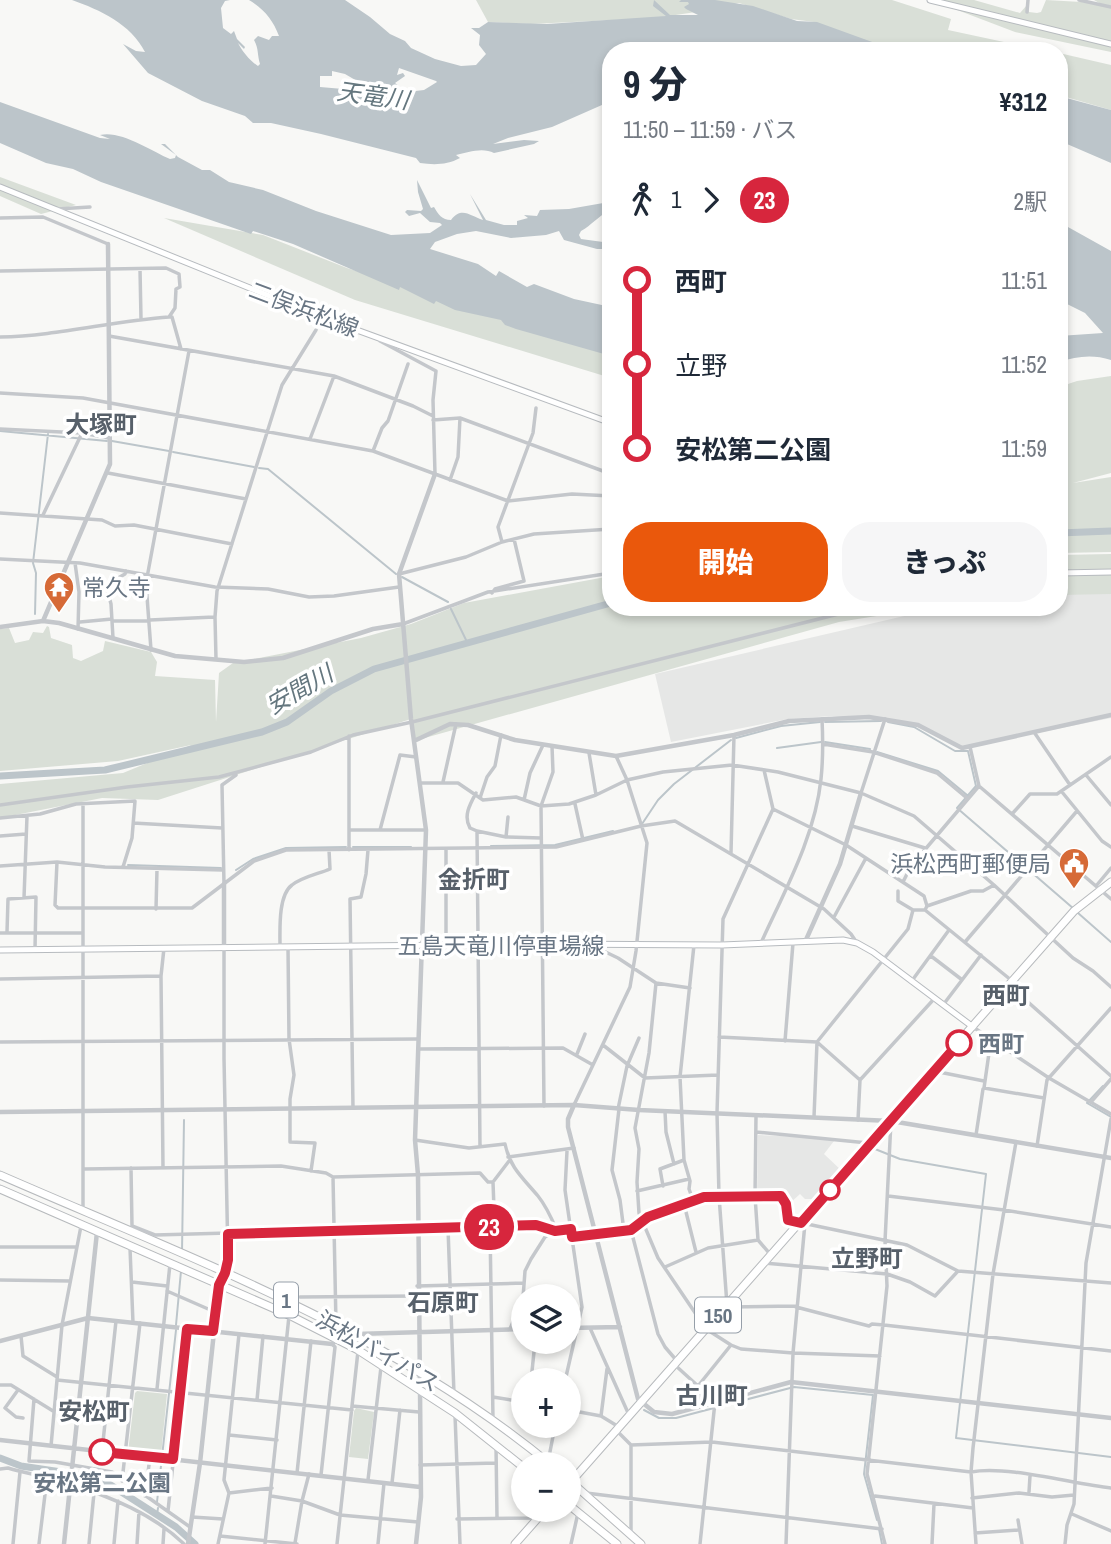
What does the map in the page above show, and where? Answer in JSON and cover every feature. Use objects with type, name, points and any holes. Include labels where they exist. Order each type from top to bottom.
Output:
[{"type":"highway","name":"150","points":[[581,1469],[803,1223],[1075,910],[1098,888],[1111,882]]},
{"type":"highway","name":"浜松バイパス","points":[[0,1175],[336,1324],[454,1394],[534,1452]]},
{"type":"highway","name":"浜松バイパス","points":[[0,1189],[289,1315],[335,1342],[358,1350],[455,1413],[511,1457]]},
{"type":"highway","points":[[581,1491],[642,1544]]},
{"type":"highway","points":[[581,1515],[617,1544]]},
{"type":"highway","points":[[515,1544],[531,1522]]},
{"type":"main road","points":[[930,0],[1111,44]]},
{"type":"main road","name":"二俣浜松線","points":[[0,187],[324,318],[602,420]]},
{"type":"main road","points":[[1068,572],[1111,572]]},
{"type":"main road","name":"五島天竜川停車場線","points":[[0,950],[543,944],[722,945],[843,940],[856,943],[884,960],[973,1027]]},
{"type":"street","points":[[1027,0],[1027,12]]},
{"type":"street","points":[[1079,0],[1094,1],[1111,7]]},
{"type":"street","points":[[52,209],[90,207]]},
{"type":"street","points":[[0,218],[43,217],[108,244],[111,403],[108,474],[43,621]]},
{"type":"street","points":[[0,271],[166,268],[179,274],[180,287],[176,289],[175,308],[169,317]]},
{"type":"street","points":[[140,269],[141,319]]},
{"type":"street","points":[[0,337],[29,336],[141,319],[172,317],[181,349]]},
{"type":"street","points":[[216,659],[215,617],[218,588],[282,385],[316,330]]},
{"type":"street","points":[[366,333],[436,371],[433,418],[435,474],[399,574],[414,741],[426,830],[415,1140],[418,1175],[417,1296],[420,1390],[420,1487],[416,1544]]},
{"type":"street","points":[[109,336],[334,376],[395,399],[433,418],[460,418],[602,471]]},
{"type":"street","points":[[151,650],[147,575],[189,351]]},
{"type":"street","points":[[373,451],[408,364]]},
{"type":"street","points":[[310,439],[334,376]]},
{"type":"street","points":[[0,393],[83,398],[373,451],[508,501],[572,494],[602,496]]},
{"type":"street","points":[[502,542],[498,527],[533,433],[536,408]]},
{"type":"street","points":[[450,480],[458,457],[460,418]]},
{"type":"street","points":[[0,429],[82,433],[111,438]]},
{"type":"street","points":[[39,514],[82,433]]},
{"type":"street","points":[[108,474],[246,499]]},
{"type":"street","points":[[0,513],[102,520],[115,526],[134,525],[233,544]]},
{"type":"street","points":[[399,574],[466,557],[514,538],[541,533],[602,530]]},
{"type":"street","points":[[492,593],[495,589],[524,581],[514,538]]},
{"type":"street","points":[[0,559],[75,563],[218,588],[268,589],[318,598],[399,587]]},
{"type":"street","points":[[75,563],[79,593],[78,629]]},
{"type":"street","points":[[113,638],[113,620],[106,584],[126,571]]},
{"type":"street","points":[[0,627],[43,621],[175,656],[261,661],[283,658],[373,629],[403,624],[463,600],[602,575]]},
{"type":"street","points":[[0,805],[238,773],[311,752],[349,736],[385,726],[412,722],[830,616]]},
{"type":"street","points":[[79,622],[215,617]]},
{"type":"street","points":[[414,741],[445,726],[456,724],[543,745],[615,756],[734,735],[789,722],[869,717],[918,725],[958,747],[970,747],[1111,715]]},
{"type":"street","points":[[761,943],[787,887],[810,827],[821,782],[822,719]]},
{"type":"street","points":[[806,942],[846,845],[885,719]]},
{"type":"street","points":[[443,782],[456,724]]},
{"type":"street","points":[[1034,732],[1070,785]]},
{"type":"street","points":[[480,798],[487,777],[495,766],[501,735]]},
{"type":"street","points":[[731,853],[734,735]]},
{"type":"street","points":[[349,736],[349,849]]},
{"type":"street","points":[[822,744],[873,752],[937,773],[967,797]]},
{"type":"street","points":[[524,800],[530,773],[543,745]]},
{"type":"street","points":[[544,1106],[541,806],[553,772],[552,746]]},
{"type":"street","points":[[970,747],[979,786],[1111,899]]},
{"type":"street","points":[[589,752],[596,795]]},
{"type":"street","points":[[380,830],[400,755],[416,757]]},
{"type":"street","points":[[615,756],[627,780],[647,843],[634,970],[630,987],[568,1119],[568,1127],[638,1399],[654,1412],[672,1414],[791,1382],[1111,1418]]},
{"type":"street","points":[[1012,814],[1030,794],[1062,792],[1111,757]]},
{"type":"street","points":[[420,783],[458,783],[483,800],[516,797],[541,806],[575,803],[627,780],[663,772],[732,765],[821,782],[861,793],[906,811],[1111,987]]},
{"type":"street","points":[[764,770],[773,809],[723,919],[717,1113],[719,1196],[727,1305],[796,1307],[869,1326],[884,1325],[1111,1351]]},
{"type":"street","points":[[0,1469],[8,1468],[70,1483],[118,1502],[139,1512],[186,1544],[200,1462],[215,1312],[219,1285],[228,1260],[222,785],[238,773]]},
{"type":"street","points":[[1086,775],[1111,804]]},
{"type":"street","points":[[903,882],[925,848],[979,786]]},
{"type":"street","points":[[1062,792],[1102,841],[1111,847]]},
{"type":"street","points":[[476,793],[469,805],[467,821],[470,828],[506,837],[541,838]]},
{"type":"street","points":[[0,818],[76,804],[135,801],[132,838],[123,867]]},
{"type":"street","points":[[575,803],[583,840]]},
{"type":"street","points":[[83,804],[83,1212]]},
{"type":"street","points":[[773,809],[846,845],[924,896],[926,908],[948,930],[981,954],[1111,1078],[1091,1102]]},
{"type":"street","points":[[965,942],[1077,811]]},
{"type":"street","points":[[24,898],[27,815]]},
{"type":"street","points":[[506,837],[508,817]]},
{"type":"street","points":[[57,862],[55,905],[58,908],[192,908],[254,861],[286,850],[556,847],[668,821],[682,823],[821,908],[834,917],[856,943]]},
{"type":"street","points":[[133,823],[222,828]]},
{"type":"street","points":[[852,826],[925,848]]},
{"type":"street","points":[[349,830],[426,830]]},
{"type":"street","points":[[477,831],[480,1147]]},
{"type":"street","points":[[0,836],[26,834]]},
{"type":"street","points":[[446,848],[446,945]]},
{"type":"street","points":[[353,1108],[350,899],[361,897],[368,849]]},
{"type":"street","points":[[281,947],[280,916],[286,892],[291,885],[330,869],[329,850]]},
{"type":"street","points":[[834,917],[866,858]]},
{"type":"street","points":[[0,866],[57,862],[223,870]]},
{"type":"street","points":[[156,909],[157,868]]},
{"type":"street","points":[[1098,888],[1111,868]]},
{"type":"street","points":[[898,891],[898,901],[913,910],[926,908],[971,891],[983,891],[994,885]]},
{"type":"street","points":[[8,932],[8,899],[36,897],[34,949]]},
{"type":"street","points":[[814,1118],[817,1042],[908,929],[913,910]]},
{"type":"street","points":[[911,982],[948,930]]},
{"type":"street","points":[[0,933],[82,933]]},
{"type":"street","points":[[785,1041],[793,943]]},
{"type":"street","points":[[589,944],[618,958],[656,983],[690,988]]},
{"type":"street","points":[[693,1200],[684,1160],[680,1077],[694,945]]},
{"type":"street","points":[[288,947],[289,1039],[294,1075],[290,1142],[315,1143],[311,1171]]},
{"type":"street","points":[[163,1168],[161,976],[164,948]]},
{"type":"street","points":[[943,1005],[981,954]]},
{"type":"street","points":[[931,956],[961,979]]},
{"type":"street","points":[[0,979],[161,976]]},
{"type":"street","points":[[656,983],[645,1078],[635,1128],[639,1149],[639,1213],[658,1258],[706,1329],[730,1345],[741,1349],[793,1353],[880,1356]]},
{"type":"street","points":[[858,1120],[860,1080],[934,999]]},
{"type":"street","points":[[1037,1146],[1049,1078],[1111,1008]]},
{"type":"street","points":[[973,1027],[1111,1117],[1108,1157],[1086,1263],[1075,1484],[1065,1544]]},
{"type":"street","points":[[577,1054],[585,1034]]},
{"type":"street","points":[[719,1037],[817,1042],[860,1080]]},
{"type":"street","points":[[624,1231],[612,1170],[627,1066],[639,1038]]},
{"type":"street","points":[[0,1042],[418,1039]]},
{"type":"street","points":[[976,1135],[991,1039]]},
{"type":"street","points":[[603,1045],[645,1078],[718,1074]]},
{"type":"street","points":[[418,1049],[563,1048],[593,1065]]},
{"type":"street","points":[[934,1072],[984,1082]]},
{"type":"street","points":[[984,1088],[1044,1098]]},
{"type":"street","points":[[0,1112],[574,1105],[891,1121],[1108,1157]]},
{"type":"street","points":[[665,1111],[666,1132],[674,1164]]},
{"type":"street","points":[[756,1115],[755,1196],[758,1240],[772,1255]]},
{"type":"street","points":[[885,1544],[867,1474],[867,1460],[884,1325],[891,1121]]},
{"type":"street","points":[[756,1132],[867,1141],[869,1145]]},
{"type":"street","points":[[415,1140],[469,1148],[505,1144],[509,1159],[544,1205],[556,1231]]},
{"type":"street","points":[[976,1544],[971,1472],[993,1274],[1016,1142]]},
{"type":"street","points":[[493,1421],[490,1227],[494,1209],[493,1182],[509,1159],[574,1148]]},
{"type":"street","points":[[567,1151],[565,1190],[579,1284]]},
{"type":"street","points":[[663,1186],[660,1169],[684,1160]]},
{"type":"street","points":[[85,1169],[281,1166],[333,1177],[480,1174],[488,1182],[493,1182]]},
{"type":"street","points":[[131,1168],[132,1226],[155,1235],[536,1225],[556,1231]]},
{"type":"street","points":[[333,1177],[336,1324]]},
{"type":"street","points":[[637,1191],[689,1179]]},
{"type":"street","points":[[572,1237],[631,1230],[642,1220],[693,1200],[719,1196],[781,1196],[786,1204],[788,1220],[907,1245],[958,1271],[1111,1283]]},
{"type":"street","points":[[888,1196],[1004,1210],[1111,1227]]},
{"type":"street","points":[[684,1204],[696,1252]]},
{"type":"street","points":[[51,1446],[62,1325],[82,1223]]},
{"type":"street","points":[[786,1544],[791,1382],[803,1223]]},
{"type":"street","points":[[448,1228],[454,1394]]},
{"type":"street","points":[[354,1334],[510,1329],[523,1298],[525,1270],[531,1259],[545,1237],[556,1231],[571,1229]]},
{"type":"street","points":[[64,1544],[97,1230]]},
{"type":"street","points":[[631,1230],[657,1334],[676,1363],[698,1386],[701,1406]]},
{"type":"street","points":[[665,1268],[696,1252],[758,1240]]},
{"type":"street","points":[[122,1481],[133,1388],[136,1323],[130,1245]]},
{"type":"street","points":[[0,1247],[77,1247]]},
{"type":"street","points":[[157,1390],[171,1262]]},
{"type":"street","points":[[764,1264],[887,1273],[935,1296],[958,1271]]},
{"type":"street","points":[[0,1280],[70,1281]]},
{"type":"street","points":[[132,1282],[167,1288],[215,1312]]},
{"type":"street","points":[[417,1286],[524,1283]]},
{"type":"street","points":[[300,1297],[417,1296]]},
{"type":"street","points":[[265,1542],[289,1315]]},
{"type":"street","points":[[0,1341],[88,1318],[335,1342],[321,1475]]},
{"type":"street","points":[[102,1452],[116,1321]]},
{"type":"street","points":[[581,1328],[620,1327]]},
{"type":"street","points":[[590,1328],[629,1416]]},
{"type":"street","points":[[168,1511],[187,1329]]},
{"type":"street","points":[[218,1544],[229,1493],[224,1480],[239,1334]]},
{"type":"street","points":[[21,1335],[23,1356],[57,1378],[328,1408],[376,1408],[419,1412]]},
{"type":"street","points":[[257,1400],[263,1336]]},
{"type":"street","points":[[297,1473],[311,1341]]},
{"type":"street","points":[[698,1386],[730,1345]]},
{"type":"street","points":[[337,1544],[358,1350]]},
{"type":"street","points":[[368,1480],[382,1364]]},
{"type":"street","points":[[601,1416],[608,1368]]},
{"type":"street","points":[[0,1385],[11,1385],[53,1411]]},
{"type":"street","points":[[19,1389],[5,1408],[16,1417],[23,1418]]},
{"type":"street","points":[[493,1397],[511,1400]]},
{"type":"street","points":[[34,1399],[29,1461],[55,1462],[112,1472],[190,1527]]},
{"type":"street","points":[[700,1544],[715,1402]]},
{"type":"street","points":[[392,1483],[400,1410]]},
{"type":"street","points":[[581,1412],[601,1416],[632,1445],[631,1534]]},
{"type":"street","points":[[455,1413],[460,1544]]},
{"type":"street","points":[[229,1436],[277,1440]]},
{"type":"street","points":[[0,1440],[420,1487]]},
{"type":"street","points":[[632,1445],[712,1442],[971,1472],[1056,1478],[1075,1484],[1111,1488]]},
{"type":"street","points":[[496,1444],[497,1518]]},
{"type":"street","points":[[145,1496],[150,1457]]},
{"type":"street","points":[[420,1465],[495,1463]]},
{"type":"street","points":[[13,1544],[20,1472]]},
{"type":"street","points":[[220,1536],[241,1541],[296,1544],[309,1474]]},
{"type":"street","points":[[1029,1492],[1030,1476]]},
{"type":"street","points":[[39,1544],[47,1478]]},
{"type":"street","points":[[378,1544],[384,1482]]},
{"type":"street","points":[[229,1493],[272,1488]]},
{"type":"street","points":[[972,1498],[1029,1492],[1034,1496],[1074,1495]]},
{"type":"street","points":[[89,1544],[94,1493]]},
{"type":"street","points":[[584,1493],[882,1529]]},
{"type":"street","points":[[271,1496],[302,1501],[340,1515],[418,1522]]},
{"type":"street","points":[[874,1496],[973,1508]]},
{"type":"street","points":[[114,1544],[118,1502]]},
{"type":"street","points":[[932,1544],[934,1504]]},
{"type":"street","points":[[137,1544],[139,1512]]},
{"type":"street","points":[[1072,1514],[1111,1531]]},
{"type":"street","points":[[192,1517],[223,1519]]},
{"type":"street","points":[[457,1519],[511,1517]]},
{"type":"street","points":[[1014,1544],[1022,1544],[1018,1520]]},
{"type":"street","points":[[571,1544],[576,1522]]},
{"type":"street","points":[[163,1544],[164,1528]]},
{"type":"street","points":[[975,1532],[1018,1530]]},
{"type":"shaded area","points":[[476,0],[892,0],[951,19],[948,30],[1004,42],[870,42],[814,22],[791,19],[739,3],[655,18],[531,24],[488,22]]},
{"type":"shaded area","points":[[931,0],[974,0],[1020,13],[1027,5],[1029,12],[1037,13],[1041,12],[1046,0],[1099,3],[1094,0],[1111,0],[1111,52],[1015,32]]},
{"type":"shaded area","points":[[1068,55],[1111,65],[1111,110],[1068,98]]},
{"type":"shaded area","points":[[0,177],[76,205],[41,214],[0,196]]},
{"type":"shaded area","points":[[164,218],[263,235],[347,268],[602,349],[602,375],[355,300]]},
{"type":"shaded area","points":[[1111,376],[1111,473],[1073,483],[1111,477],[1111,552],[1068,553],[1068,384]]},
{"type":"shaded area","points":[[1111,554],[1111,594],[1068,595],[1068,555]]},
{"type":"shaded area","points":[[602,578],[602,616],[877,616],[839,622],[414,741],[411,719],[158,800],[102,798],[0,818],[0,784],[123,773],[191,745],[118,761],[0,771],[0,629],[9,628],[15,643],[29,640],[33,632],[43,633],[47,626],[51,638],[72,645],[73,658],[81,661],[103,651],[105,641],[151,652],[157,662],[155,676],[215,680],[216,722],[219,673],[233,663],[361,638],[411,624],[464,603]]},
{"type":"shaded area","points":[[1068,593],[1111,594],[1111,718],[962,748],[911,723],[832,716],[788,719],[671,742],[655,674],[904,616],[1068,616]]},
{"type":"shaded area","points":[[758,1135],[834,1141],[824,1154],[842,1171],[816,1199],[805,1199],[800,1194],[788,1205],[780,1195],[757,1194]]},
{"type":"shaded area","points":[[137,1391],[167,1394],[161,1455],[158,1457],[128,1452]]},
{"type":"shaded area","points":[[356,1408],[374,1412],[368,1459],[349,1457]]},
{"type":"water","name":"天竜川","points":[[72,0],[230,0],[225,1],[221,8],[223,28],[231,34],[234,31],[245,47],[244,49],[238,43],[242,49],[258,66],[260,64],[254,40],[258,36],[269,40],[272,36],[279,36],[267,15],[249,0],[345,0],[390,34],[405,41],[411,48],[435,59],[461,66],[476,65],[486,54],[479,45],[480,35],[471,28],[479,28],[488,22],[547,24],[666,16],[653,6],[654,0],[670,15],[698,15],[686,9],[684,7],[688,2],[679,2],[681,0],[715,0],[753,6],[797,21],[817,22],[872,42],[602,42],[602,105],[552,127],[493,144],[539,141],[534,144],[494,153],[485,150],[470,151],[456,155],[460,158],[450,162],[430,164],[321,134],[271,123],[253,123],[245,116],[202,101],[148,73],[123,44],[136,51],[145,52],[139,42],[132,33],[104,13]],"holes":[[[399,68],[436,81],[424,90],[399,93],[396,88],[400,87],[395,83],[405,76],[403,73],[397,75]],[[332,71],[357,81],[390,93],[320,87],[320,76],[332,76]]]},
{"type":"water","points":[[1068,98],[1111,110],[1111,163],[1068,144]]},
{"type":"water","points":[[0,102],[100,138],[110,139],[100,135],[108,134],[117,136],[170,159],[176,155],[229,182],[263,190],[316,211],[391,235],[430,233],[442,225],[430,222],[420,213],[409,216],[405,212],[423,209],[417,180],[431,208],[434,207],[448,220],[463,213],[483,220],[470,194],[486,220],[504,225],[517,225],[517,221],[528,218],[524,215],[537,216],[540,210],[569,209],[602,203],[602,215],[579,235],[581,239],[602,242],[602,249],[564,240],[559,231],[511,238],[476,231],[435,242],[430,249],[478,264],[496,276],[499,271],[527,287],[534,284],[574,299],[602,305],[602,353],[516,329],[505,325],[501,320],[455,310],[436,301],[434,304],[400,287],[399,290],[293,244],[253,231],[251,234],[101,182],[73,169],[46,163],[0,143]]},
{"type":"water","points":[[1068,227],[1111,251],[1111,360],[1085,356],[1068,359],[1068,335],[1103,333],[1085,313],[1068,304]]},
{"type":"waterway","points":[[0,431],[107,441]]},
{"type":"waterway","points":[[35,614],[36,573],[33,563],[48,434]]},
{"type":"waterway","points":[[112,441],[169,451]]},
{"type":"waterway","points":[[173,452],[254,467]]},
{"type":"waterway","points":[[259,468],[268,469],[396,574]]},
{"type":"waterway","name":"安間川","points":[[1068,533],[1111,531]]},
{"type":"waterway","points":[[402,577],[448,602]]},
{"type":"waterway","name":"安間川","points":[[0,776],[105,770],[262,732],[287,722],[331,691],[374,669],[602,606]]},
{"type":"waterway","points":[[451,609],[468,644]]},
{"type":"waterway","points":[[825,722],[881,721]]},
{"type":"waterway","points":[[736,738],[781,726],[820,722]]},
{"type":"waterway","points":[[888,722],[914,727],[955,751],[968,751],[976,786],[957,808],[1074,909]]},
{"type":"waterway","points":[[642,824],[658,800],[674,784],[731,740]]},
{"type":"waterway","points":[[777,748],[821,742]]},
{"type":"waterway","points":[[825,742],[870,749]]},
{"type":"waterway","points":[[877,752],[938,771],[967,795]]},
{"type":"waterway","points":[[491,846],[555,845],[613,831]]},
{"type":"waterway","points":[[236,870],[253,859],[286,848],[346,847]]},
{"type":"waterway","points":[[353,847],[411,847]]},
{"type":"waterway","points":[[128,865],[221,868]]},
{"type":"waterway","points":[[1078,913],[1111,942]]},
{"type":"waterway","points":[[1103,1086],[1087,1103],[1111,1117]]},
{"type":"waterway","points":[[182,1252],[184,1120]]},
{"type":"waterway","points":[[870,1147],[900,1159],[986,1174],[956,1438],[1111,1457]]},
{"type":"waterway","points":[[176,1325],[181,1271]]},
{"type":"waterway","points":[[157,1502],[176,1330]]},
{"type":"waterway","points":[[644,1410],[659,1418],[676,1418],[794,1387],[873,1395],[864,1474],[877,1520]]},
{"type":"waterway","points":[[0,1458],[21,1466],[75,1474],[109,1484],[176,1527],[195,1544]]},
{"type":"waterway","points":[[157,1514],[158,1508]]},
{"type":"waterway","points":[[879,1529],[882,1544]]},
{"type":"bus line","name":"23","points":[[102,1452],[173,1459],[187,1329],[213,1331],[219,1285],[228,1260],[228,1234],[536,1225],[555,1231],[571,1229],[572,1237],[631,1230],[642,1220],[663,1211],[704,1197],[719,1196],[781,1196],[786,1204],[786,1219],[801,1223],[959,1043]]},
{"type":"place","name":"常久寺","points":[[59,614]]},
{"type":"place","name":"浜松西町郵便局","points":[[1074,890]]},
{"type":"place","name":"西町","points":[[959,1043]]},
{"type":"place","name":"安松第二公園","points":[[102,1452]]},
{"type":"district","name":"大塚町","points":[[101,424]]},
{"type":"district","name":"金折町","points":[[474,879]]},
{"type":"district","name":"西町","points":[[1006,995]]},
{"type":"district","name":"立野町","points":[[867,1258]]},
{"type":"district","name":"石原町","points":[[443,1302]]},
{"type":"district","name":"古川町","points":[[712,1395]]},
{"type":"district","name":"安松町","points":[[94,1411]]}]
